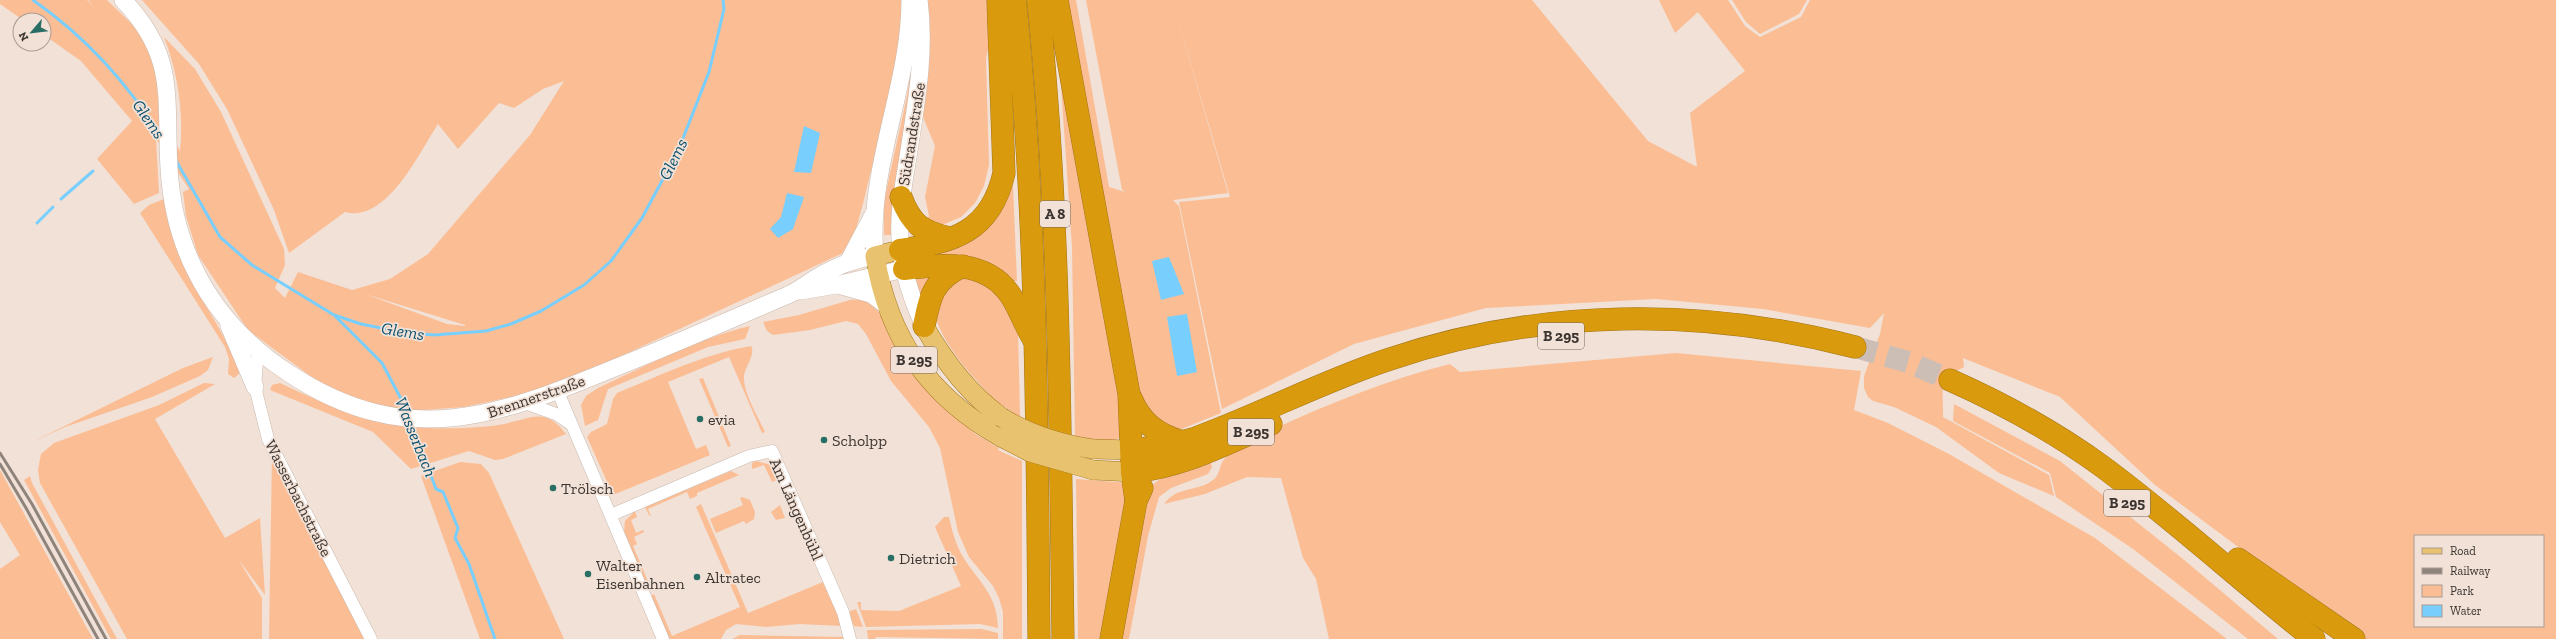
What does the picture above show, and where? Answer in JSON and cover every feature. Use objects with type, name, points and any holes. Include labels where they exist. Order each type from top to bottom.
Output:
[{"type":"highway","points":[[902,259],[972,228],[982,221],[991,209],[1000,189],[1004,173],[998,43],[998,0]]},
{"type":"highway","name":"A 8","points":[[1015,0],[1030,189],[1036,344],[1039,639]]},
{"type":"highway","name":"A 8","points":[[1038,0],[1055,225],[1063,639]]},
{"type":"highway","name":"A 8","points":[[1057,0],[1130,394],[1132,450]]},
{"type":"highway","points":[[901,197],[906,211],[917,225],[936,235],[950,238]]},
{"type":"highway","points":[[902,259],[963,266],[988,275],[1004,288],[1036,344]]},
{"type":"highway","points":[[924,326],[928,305],[939,282],[963,266]]},
{"type":"highway","name":"B 295","points":[[1132,450],[1206,441],[1324,400],[1404,370],[1469,351],[1526,340],[1631,332],[1693,334],[1756,340],[1853,354]]},
{"type":"highway","name":"B 295","points":[[2292,639],[2097,480],[1947,387],[2025,417],[2076,448],[2176,524],[2314,639]]},
{"type":"highway","name":"A 8","points":[[1130,394],[1136,410],[1147,425],[1164,435],[1206,441]]},
{"type":"highway","name":"B 295","points":[[1132,472],[1162,468],[1206,441]]},
{"type":"highway","points":[[1111,639],[1136,501],[1132,472],[1132,450]]},
{"type":"highway","points":[[1136,501],[1152,475],[1162,468]]},
{"type":"highway","points":[[2176,524],[2203,533],[2354,639]]},
{"type":"main road","name":"Brennerstraße","points":[[123,0],[148,30],[164,65],[168,99],[169,167],[172,202],[186,253],[201,282],[227,321],[258,350],[294,376],[332,398],[355,407],[398,417],[423,419],[463,418],[525,403],[558,392],[797,291],[836,285],[878,274],[902,259]]},
{"type":"main road","name":"Südrandstraße","points":[[875,256],[873,215],[879,175],[905,60],[910,0]]},
{"type":"main road","name":"Südrandstraße","points":[[902,259],[901,197],[923,44],[919,0]]},
{"type":"main road","points":[[848,262],[873,215]]},
{"type":"main road","name":"Brennerstraße","points":[[797,291],[816,278],[848,262],[875,256]]},
{"type":"main road","points":[[875,256],[902,259]]},
{"type":"main road","name":"B 295","points":[[875,256],[878,274],[887,306],[909,353],[937,390],[973,420],[1030,452],[1093,470],[1132,472]]},
{"type":"main road","name":"B 295","points":[[902,259],[924,326],[952,369],[979,399],[1002,417],[1038,436],[1093,449],[1132,450]]},
{"type":"main road","points":[[836,285],[852,287],[871,294],[887,306]]},
{"type":"main road","points":[[227,321],[255,387]]},
{"type":"street","name":"Wasserbachstraße","points":[[258,350],[255,387],[268,439],[371,639]]},
{"type":"street","points":[[558,392],[663,639]]},
{"type":"street","points":[[525,403],[556,414],[572,425]]},
{"type":"street","name":"Am Längenbühl","points":[[611,515],[745,458],[772,451],[843,612],[850,639]]},
{"type":"green space","points":[[0,0],[87,0],[94,7],[88,0],[107,0],[136,28],[156,61],[159,116],[180,151],[181,122],[179,93],[173,65],[164,37],[195,69],[221,112],[284,249],[285,265],[275,288],[285,298],[298,272],[352,290],[390,279],[428,254],[530,135],[564,81],[543,89],[514,108],[499,103],[458,149],[438,124],[411,167],[388,197],[375,207],[360,213],[345,212],[289,253],[274,210],[227,109],[199,64],[142,0],[903,0],[903,21],[892,82],[864,200],[852,243],[843,253],[617,358],[526,394],[464,407],[411,411],[379,407],[332,392],[248,330],[198,255],[186,216],[183,192],[189,189],[156,139],[159,193],[134,204],[97,159],[132,121],[81,61],[52,41],[52,12],[12,12],[0,4]],"holes":[[[365,294],[465,325],[447,324]]]},
{"type":"green space","points":[[922,0],[990,0],[990,41],[986,58],[989,165],[984,186],[975,203],[961,217],[942,225],[926,221],[929,216],[925,197],[935,146],[923,117]]},
{"type":"green space","points":[[1062,0],[1076,0],[1109,187],[1125,192],[1122,190],[1086,0],[1532,0],[1648,141],[1697,167],[1690,113],[1745,71],[1698,12],[1675,33],[1659,0],[1728,0],[1745,26],[1760,37],[1801,17],[1810,0],[2556,0],[2556,639],[2362,639],[2155,485],[2060,397],[1963,358],[1964,367],[1955,372],[1945,382],[1943,388],[1943,417],[2049,475],[2054,496],[1999,473],[1936,427],[1894,407],[1873,401],[1868,397],[1864,388],[1864,376],[1880,334],[1884,313],[1870,328],[1763,309],[1656,299],[1486,308],[1354,344],[1222,409],[1179,202],[1230,197],[1173,3],[1228,193],[1173,200],[1179,206],[1221,413],[1179,430],[1144,414]]},
{"type":"green space","points":[[1732,0],[1807,0],[1799,14],[1760,34],[1746,22]]},
{"type":"green space","points":[[913,55],[916,55],[891,235],[884,235],[884,201],[907,96]]},
{"type":"green space","points":[[1060,71],[1121,392],[1122,436],[1111,443],[1075,436],[1072,247]]},
{"type":"green space","points":[[1013,186],[1017,281],[1005,282],[915,261]]},
{"type":"green space","points":[[164,199],[174,241],[181,258],[197,291],[225,339],[241,372],[234,378],[228,374],[229,359],[225,347],[140,213],[149,205]]},
{"type":"green space","points":[[937,269],[920,301],[911,272]]},
{"type":"green space","points":[[962,274],[992,284],[1018,329],[1020,417],[1002,405],[1001,408],[970,373],[951,348],[937,321],[933,306]]},
{"type":"green space","points":[[850,300],[865,301],[877,310],[951,414],[977,435],[999,448],[998,450],[1022,461],[1022,639],[1003,639],[1003,612],[999,598],[993,586],[969,557],[958,532],[940,448],[929,427],[891,381],[866,334],[858,324],[846,321],[810,330],[773,335],[767,331],[763,322],[799,315]]},
{"type":"green space","points":[[750,326],[745,339],[708,347],[608,389],[598,420],[585,426],[581,405],[586,396],[598,388],[691,345],[730,331]]},
{"type":"green space","points":[[751,346],[752,353],[745,372],[744,383],[748,397],[765,432],[762,433],[729,357],[668,382],[696,449],[706,445],[710,455],[613,495],[587,437],[591,432],[607,424],[613,399],[617,393],[666,372],[716,354]]},
{"type":"green space","points":[[1676,353],[1861,371],[1854,410],[1888,423],[1949,454],[2095,538],[2227,639],[1329,639],[1316,579],[1303,558],[1281,478],[1247,477],[1205,494],[1164,504],[1175,494],[1207,484],[1213,480],[1217,476],[1224,459],[1236,447],[1288,422],[1341,400],[1395,380],[1422,372],[1450,364],[1460,372]]},
{"type":"green space","points":[[213,357],[208,370],[200,376],[152,397],[65,427],[30,443],[183,368]]},
{"type":"green space","points":[[703,378],[731,446],[728,447],[699,379]]},
{"type":"green space","points":[[204,383],[215,384],[155,419],[225,538],[260,518],[265,595],[238,559],[262,598],[262,639],[127,639],[40,483],[38,470],[41,454],[54,443],[159,405]]},
{"type":"green space","points":[[280,383],[347,412],[389,423],[412,427],[462,428],[499,425],[531,417],[545,417],[552,420],[566,434],[503,459],[495,460],[469,451],[411,469],[373,432],[270,390],[272,385]]},
{"type":"green space","points":[[1954,404],[2060,461],[2183,559],[2278,639],[2248,639],[2133,549],[2056,497],[2050,473],[1953,421]]},
{"type":"green space","points":[[272,455],[366,639],[269,639]]},
{"type":"green space","points":[[756,461],[771,465],[779,479],[772,482],[764,465],[752,469],[752,463]]},
{"type":"green space","points":[[1210,461],[1212,467],[1208,474],[1171,488],[1159,497],[1148,536],[1129,639],[1119,639],[1147,492],[1153,485],[1167,475]]},
{"type":"green space","points":[[460,462],[481,464],[489,473],[564,639],[480,639],[421,476]]},
{"type":"green space","points":[[0,470],[93,639],[0,639],[0,569],[20,555],[0,522]]},
{"type":"green space","points":[[731,471],[739,475],[697,493],[697,496],[690,499],[687,492],[648,509],[651,516],[645,507]]},
{"type":"green space","points":[[30,476],[32,483],[117,639],[111,639],[24,480]]},
{"type":"green space","points":[[1076,479],[1130,483],[1104,639],[1078,639]]},
{"type":"green space","points":[[742,497],[750,500],[755,512],[754,519],[746,524],[744,521],[716,533],[710,519],[743,505],[740,498]]},
{"type":"green space","points":[[701,504],[748,613],[823,582],[842,626],[800,624],[766,627],[736,624],[726,630],[721,639],[669,639],[651,596],[654,594],[672,636],[740,607],[696,507]]},
{"type":"green space","points":[[780,505],[785,518],[776,520],[771,512]]},
{"type":"green space","points":[[635,511],[637,517],[631,520],[636,533],[643,530],[644,532],[634,537],[637,544],[633,546],[649,584],[646,585],[624,532],[625,521]]},
{"type":"green space","points":[[944,517],[949,517],[954,538],[963,557],[991,598],[997,616],[998,628],[980,624],[866,627],[857,602],[861,602],[861,610],[899,611],[961,586],[935,527]]},
{"type":"green space","points":[[856,609],[863,627],[854,626],[848,612]]},
{"type":"green space","points":[[982,629],[998,633],[998,639],[876,637],[875,639],[868,639],[867,630]]},
{"type":"green space","points":[[740,635],[845,637],[845,639],[732,639]]},
{"type":"water","points":[[804,126],[820,133],[811,173],[794,172]]},
{"type":"water","points":[[787,193],[804,197],[793,229],[778,238],[770,229],[781,217]]},
{"type":"water","points":[[1169,257],[1184,294],[1161,300],[1152,261]]},
{"type":"water","points":[[1187,314],[1197,372],[1177,376],[1167,317]]},
{"type":"waterway","name":"Glems","points":[[33,0],[53,14],[88,45],[134,97],[162,137]]},
{"type":"waterway","name":"Glems","points":[[175,159],[220,237],[252,265],[334,315],[361,324],[401,332],[434,335],[486,331],[511,324],[541,311],[584,285],[611,261],[642,218],[678,151],[709,72],[724,9],[723,0]]},
{"type":"waterway","points":[[61,199],[93,171]]},
{"type":"waterway","points":[[37,223],[53,207]]},
{"type":"waterway","name":"Wasserbach","points":[[336,317],[382,363],[408,412]]},
{"type":"waterway","name":"Wasserbach","points":[[412,425],[436,489],[443,492],[458,528],[455,538],[469,564],[495,639]]},
{"type":"tunnel","points":[[1855,347],[1908,362],[1950,380]]},
{"type":"railway","points":[[0,453],[32,504],[106,639]]},
{"type":"railway","points":[[0,464],[98,639]]},
{"type":"place","name":"evia","points":[[700,419]]},
{"type":"place","name":"Scholpp","points":[[824,440]]},
{"type":"place","name":"Trölsch","points":[[553,488]]},
{"type":"place","name":"Dietrich","points":[[891,558]]},
{"type":"place","name":"Walter Eisenbahnen","points":[[588,574]]},
{"type":"place","name":"Altratec","points":[[697,577]]}]
